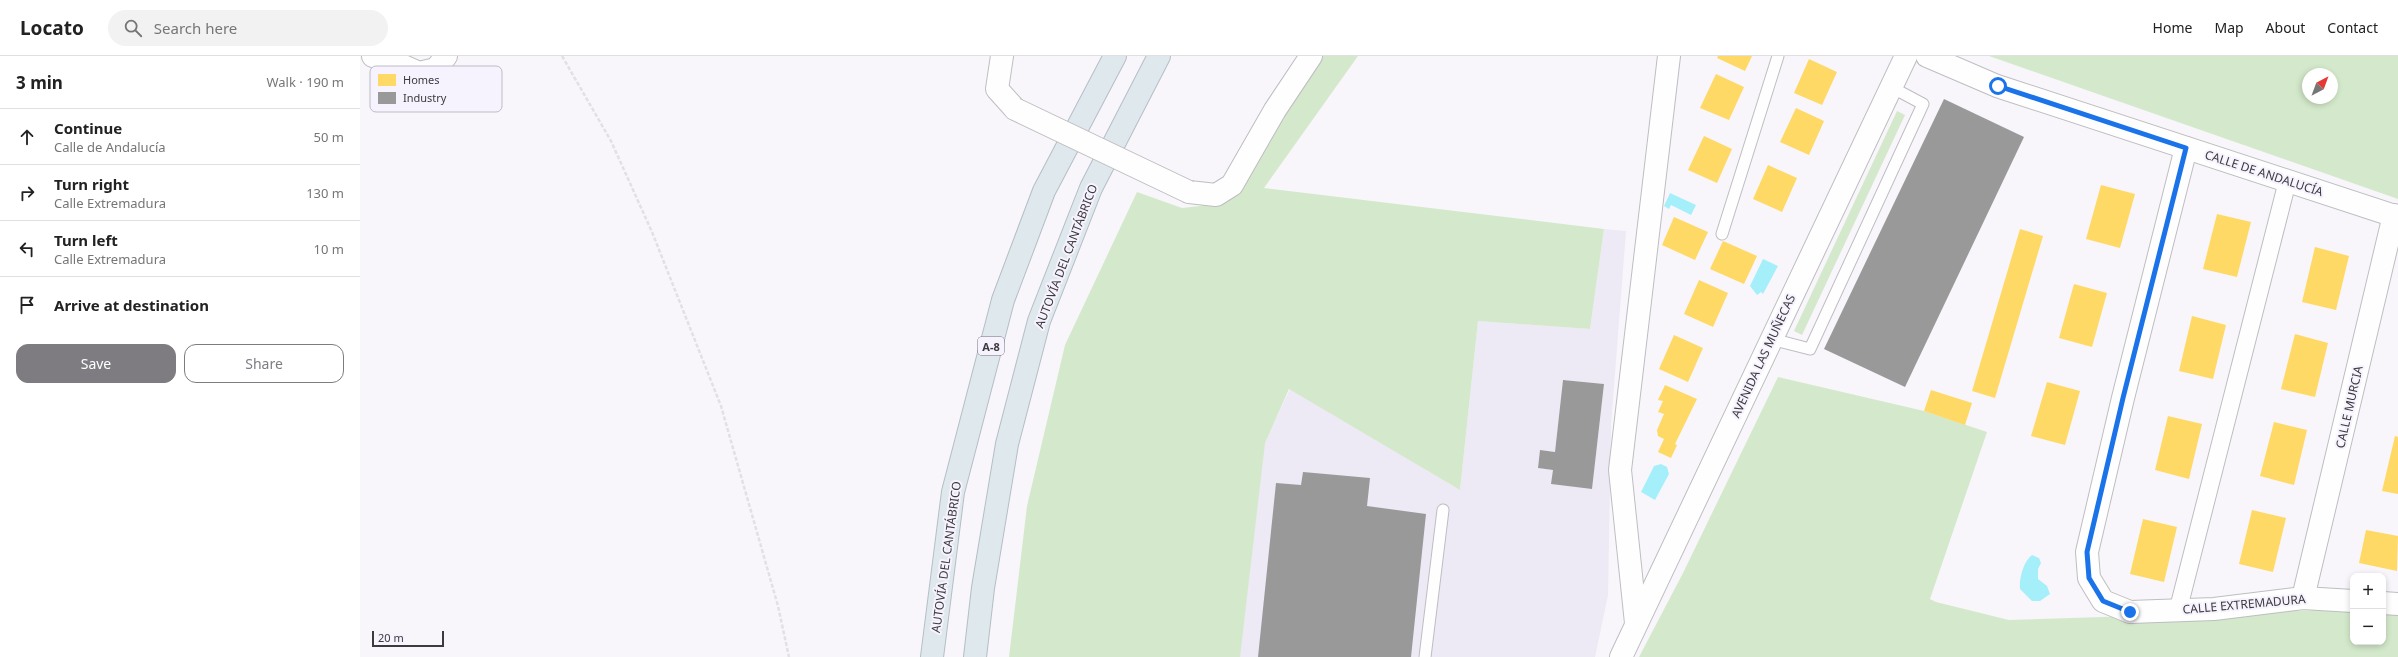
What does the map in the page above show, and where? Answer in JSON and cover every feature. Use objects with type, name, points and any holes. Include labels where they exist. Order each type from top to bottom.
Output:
[{"type":"highway","name":"AUTOVÍA DEL CANTÁBRICO","points":[[932,657],[953,492],[1003,300],[1044,191],[1115,56]]},
{"type":"highway","name":"AUTOVÍA DEL CANTÁBRICO","points":[[976,657],[982,588],[1007,444],[1039,321],[1091,188],[1159,56]]},
{"type":"street","points":[[373,56],[403,66]]},
{"type":"street","points":[[438,66],[446,56]]},
{"type":"street","points":[[1002,56],[997,89],[1015,109],[1189,192],[1216,196],[1232,185],[1275,110],[1311,56]]},
{"type":"street","points":[[1636,624],[1620,470],[1669,56]]},
{"type":"street","name":"AVENIDA LAS MUÑECAS","points":[[1621,657],[1906,56]]},
{"type":"street","name":"CALLE DE ANDALUCÍA","points":[[1927,56],[1998,86],[2396,216]]},
{"type":"street","name":"CALLE EXTREMADURA","points":[[2186,148],[2123,398],[2087,552],[2089,578],[2103,601],[2130,612],[2214,609],[2303,598],[2350,601]]},
{"type":"street","points":[[2178,610],[2288,180]]},
{"type":"street","name":"CALLE MURCIA","points":[[2303,598],[2396,216]]},
{"type":"street","points":[[2386,603],[2398,604]]},
{"type":"lane","points":[[1722,234],[1778,56]]},
{"type":"lane","points":[[1771,339],[1810,349],[1923,104],[1891,87]]},
{"type":"lane","points":[[1425,657],[1442,510]]},
{"type":"path","points":[[562,56],[611,141],[652,232],[721,406],[778,606],[789,657]]},
{"type":"shaded area","points":[[1604,229],[1626,231],[1611,425],[1608,595],[1595,657],[1239,657],[1262,448],[1290,389],[1460,490],[1478,321],[1590,329]],"holes":[[[1563,380],[1604,384],[1592,489],[1552,484],[1553,470],[1538,468],[1540,450],[1555,452]]]},
{"type":"green space","points":[[1323,56],[1358,56],[1264,188],[1604,229],[1590,329],[1478,321],[1460,490],[1289,389],[1265,443],[1240,657],[1009,657],[1027,506],[1065,345],[1137,192],[1182,208],[1208,205],[1270,140],[1309,74]]},
{"type":"green space","points":[[1989,56],[2398,56],[2398,199]]},
{"type":"green space","points":[[1897,111],[1905,115],[1802,335],[1794,331]]},
{"type":"green space","points":[[1778,377],[1924,411],[1987,432],[1930,599],[1936,602],[2009,620],[2350,609],[2350,645],[2386,645],[2386,612],[2398,613],[2398,657],[1639,657],[1683,573]]},
{"type":"water","points":[[1670,193],[1696,205],[1691,215],[1671,205],[1669,209],[1664,206]]},
{"type":"water","points":[[1763,259],[1778,266],[1763,294],[1761,292],[1757,295],[1750,286]]},
{"type":"water","points":[[1661,464],[1667,467],[1669,474],[1655,500],[1641,492],[1654,466]]},
{"type":"water","points":[[2032,555],[2039,558],[2041,563],[2038,569],[2038,579],[2047,586],[2050,594],[2040,601],[2032,601],[2020,589],[2022,571],[2026,562]]},
{"type":"building: Homes","points":[[1718,56],[1752,56],[1745,71],[1717,58]]},
{"type":"building: Homes","points":[[1809,59],[1837,72],[1822,105],[1794,93]]},
{"type":"building: Homes","points":[[1716,74],[1744,87],[1729,120],[1700,108]]},
{"type":"building: Homes","points":[[1796,108],[1824,121],[1809,155],[1780,142]]},
{"type":"building: Homes","points":[[1704,136],[1732,149],[1717,183],[1688,170]]},
{"type":"building: Homes","points":[[1768,165],[1797,178],[1782,212],[1753,199]]},
{"type":"building: Homes","points":[[2101,185],[2135,194],[2120,248],[2086,239]]},
{"type":"building: Homes","points":[[2217,214],[2251,222],[2237,277],[2203,269]]},
{"type":"building: Homes","points":[[1674,217],[1708,232],[1695,260],[1662,245]]},
{"type":"building: Homes","points":[[2020,229],[2043,236],[1995,398],[1972,391]]},
{"type":"building: Homes","points":[[1723,241],[1757,256],[1744,284],[1710,269]]},
{"type":"building: Homes","points":[[2315,247],[2349,256],[2336,310],[2302,302]]},
{"type":"building: Homes","points":[[1699,280],[1728,293],[1713,327],[1684,314]]},
{"type":"building: Homes","points":[[2074,284],[2107,293],[2092,347],[2059,338]]},
{"type":"building: Homes","points":[[2192,316],[2226,325],[2213,379],[2179,371]]},
{"type":"building: Homes","points":[[2295,334],[2328,343],[2315,397],[2281,389]]},
{"type":"building: Homes","points":[[1674,335],[1703,348],[1688,382],[1659,369]]},
{"type":"building: Homes","points":[[2047,382],[2080,391],[2065,445],[2031,436]]},
{"type":"building: Homes","points":[[1665,385],[1697,399],[1675,444],[1677,445],[1671,458],[1658,452],[1664,439],[1658,436],[1657,430],[1664,414],[1658,412],[1663,401],[1658,400]]},
{"type":"building: Homes","points":[[1931,390],[1972,403],[1965,425],[1924,411]]},
{"type":"building: Homes","points":[[2168,416],[2202,424],[2189,479],[2155,470]]},
{"type":"building: Homes","points":[[2274,422],[2307,430],[2294,485],[2260,476]]},
{"type":"building: Homes","points":[[2395,436],[2398,437],[2398,494],[2382,491]]},
{"type":"building: Homes","points":[[2252,510],[2286,518],[2273,572],[2239,564]]},
{"type":"building: Homes","points":[[2143,519],[2177,527],[2164,582],[2130,574]]},
{"type":"building: Homes","points":[[2366,530],[2398,536],[2397,571],[2359,563]]},
{"type":"building: Industry","points":[[1944,99],[2024,137],[1905,387],[1824,349]]},
{"type":"building: Industry","points":[[1563,380],[1604,384],[1592,489],[1551,484],[1553,470],[1538,468],[1540,450],[1555,452]]},
{"type":"building: Industry","points":[[1303,472],[1370,478],[1367,506],[1426,514],[1411,657],[1258,657],[1276,483],[1301,485]]},
{"type":"route","points":[[1998,86],[2186,148],[2123,398],[2087,552],[2089,578],[2103,601],[2130,612]]}]
